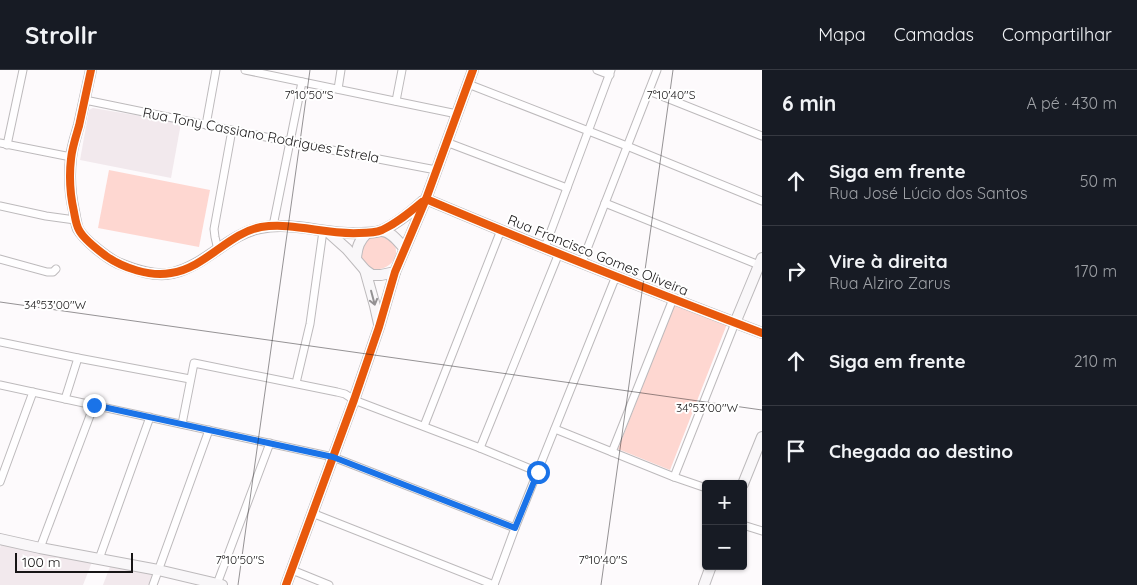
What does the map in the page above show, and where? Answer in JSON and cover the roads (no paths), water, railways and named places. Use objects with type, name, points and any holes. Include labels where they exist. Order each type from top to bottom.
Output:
[{"type":"street","points":[[23,70],[3,144],[71,157]]},
{"type":"street","points":[[91,70],[71,157],[71,199],[79,230],[97,249],[112,260],[141,272],[171,274],[196,264],[247,232],[273,226],[289,226],[349,234],[384,230],[404,248]]},
{"type":"street","points":[[206,125],[216,70]]},
{"type":"street","points":[[244,70],[277,73],[302,82],[457,114]]},
{"type":"street","points":[[338,89],[342,70]]},
{"type":"street","points":[[396,101],[402,70]]},
{"type":"street","points":[[286,585],[354,400],[379,327],[395,272],[426,199],[473,70]]},
{"type":"street","points":[[545,247],[610,73],[597,70]]},
{"type":"street","points":[[582,262],[657,70]]},
{"type":"street","points":[[273,226],[302,82]]},
{"type":"street","points":[[468,84],[762,201]]},
{"type":"street","points":[[649,91],[762,136]]},
{"type":"street","name":"Rua Tony Cassiano Rodrigues Estrela","points":[[85,100],[436,170]]},
{"type":"street","points":[[218,250],[214,229],[232,130]]},
{"type":"street","points":[[446,142],[567,188]]},
{"type":"street","points":[[380,231],[405,216],[426,199]]},
{"type":"street","name":"Rua Francisco Gomes Oliveira","points":[[426,199],[762,333]]},
{"type":"street","points":[[605,203],[761,262],[674,477]]},
{"type":"street","points":[[0,206],[46,216],[76,220]]},
{"type":"street","points":[[424,426],[501,230]]},
{"type":"street","points":[[326,232],[372,275],[395,272]]},
{"type":"street","points":[[296,383],[310,324],[326,232]]},
{"type":"street","points":[[356,258],[358,245],[367,233]]},
{"type":"street","points":[[480,448],[559,253]]},
{"type":"street","points":[[0,258],[47,272],[53,272],[56,269]]},
{"type":"street","points":[[365,270],[379,327]]},
{"type":"street","points":[[312,513],[494,585],[616,276]]},
{"type":"street","points":[[612,452],[673,299]]},
{"type":"street","points":[[0,342],[190,379]]},
{"type":"street","points":[[65,399],[78,358]]},
{"type":"street","points":[[182,424],[194,363],[345,394],[354,400],[538,472]]},
{"type":"street","points":[[0,385],[333,457],[515,528]]},
{"type":"street","points":[[0,482],[33,392]]},
{"type":"street","points":[[40,548],[94,405]]},
{"type":"street","points":[[99,559],[150,417]]},
{"type":"street","points":[[555,428],[702,487]]},
{"type":"street","points":[[153,585],[209,430]]},
{"type":"street","points":[[745,480],[761,441]]},
{"type":"street","points":[[0,539],[158,570],[220,585],[270,443]]},
{"type":"street","points":[[747,526],[762,531]]},
{"type":"street","points":[[292,570],[329,585]]},
{"type":"street","points":[[704,585],[710,570]]}]
